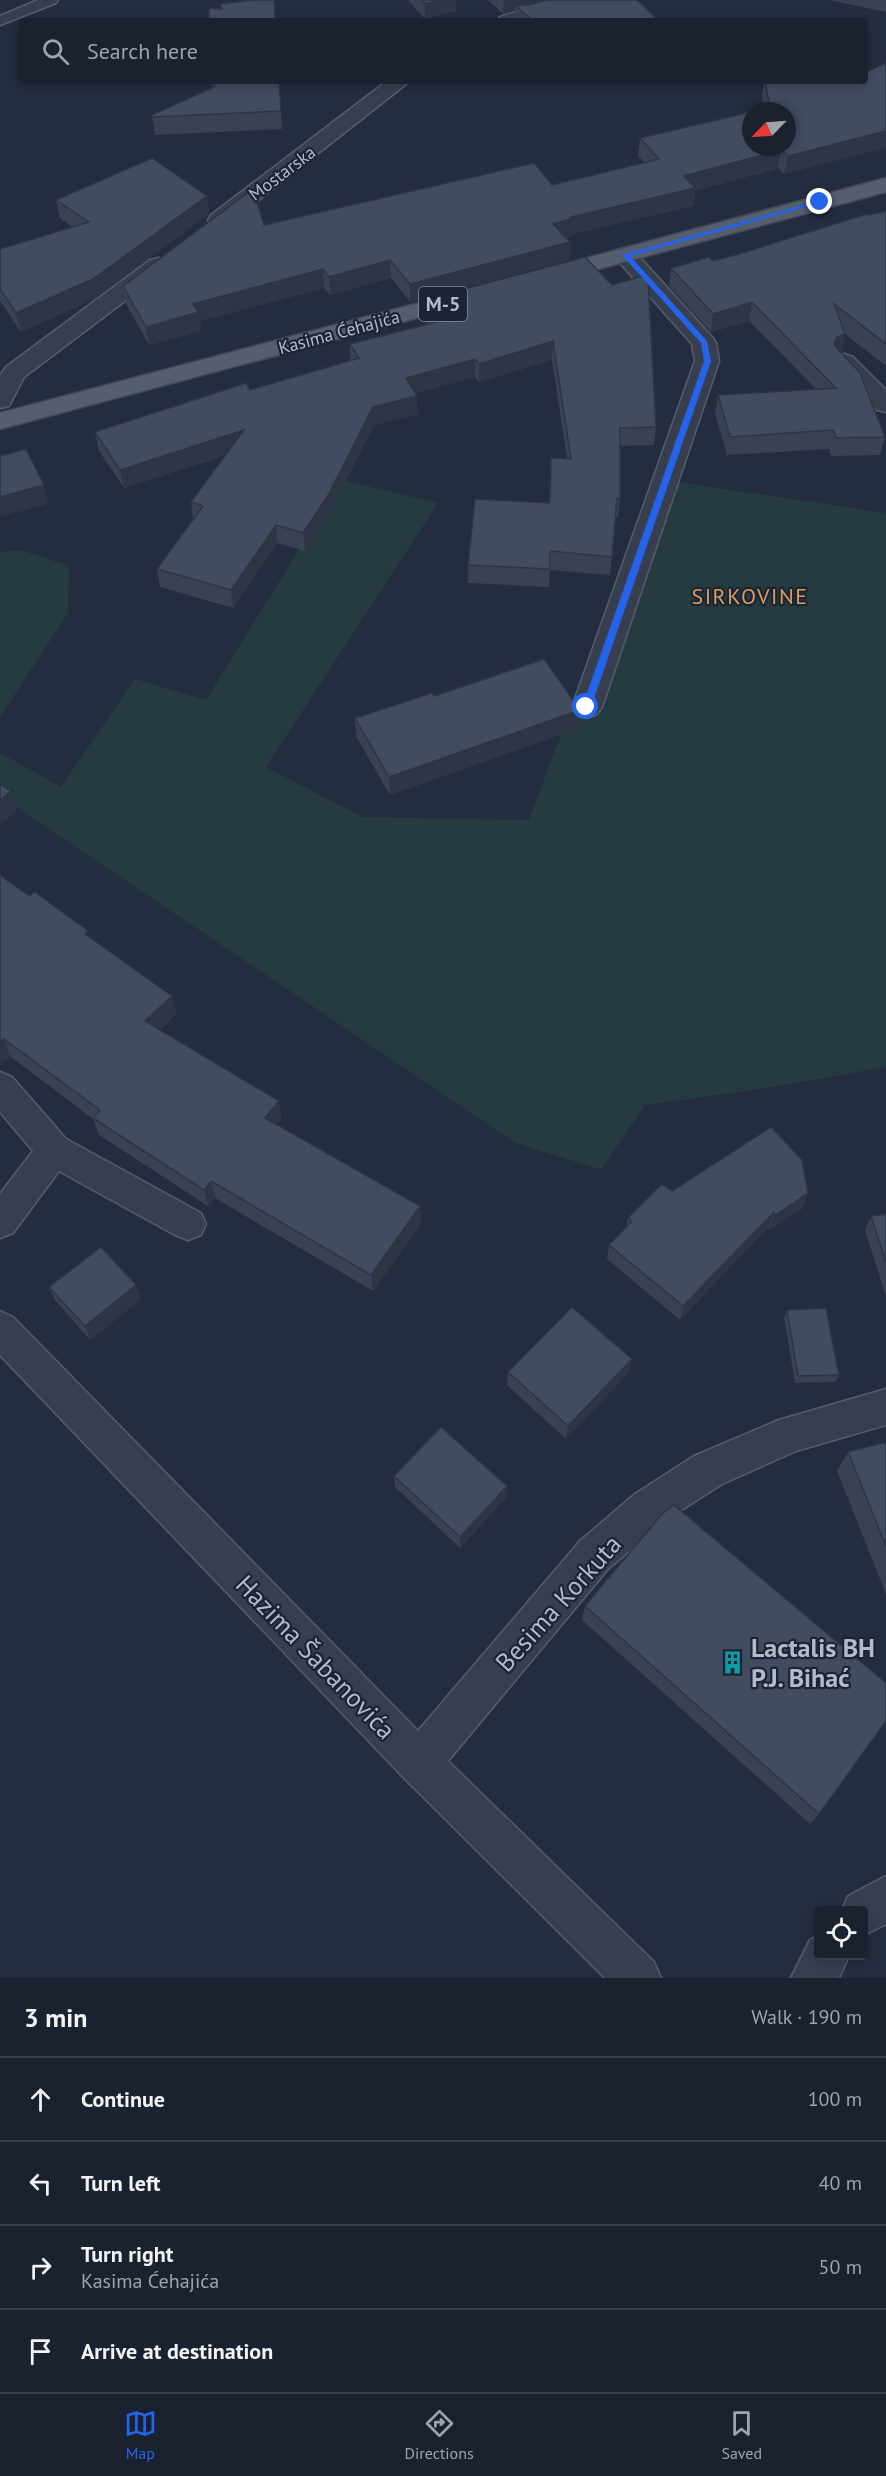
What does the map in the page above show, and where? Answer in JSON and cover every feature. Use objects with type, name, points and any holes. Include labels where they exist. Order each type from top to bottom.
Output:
[{"type":"main road","points":[[524,282],[886,185]]},
{"type":"main road","name":"Kasima Ćehajića","points":[[1,410],[491,291]]},
{"type":"street","points":[[517,18],[575,0]]},
{"type":"street","name":"Mostarska","points":[[205,231],[396,84]]},
{"type":"street","points":[[1,410],[6,384],[15,372],[171,255]]},
{"type":"street","points":[[586,707],[707,361],[704,343],[625,255]]},
{"type":"street","points":[[843,362],[886,404]]},
{"type":"street","points":[[0,1087],[54,1150],[188,1224]]},
{"type":"street","points":[[0,1222],[54,1150]]},
{"type":"street","name":"Hazima Šabanovića","points":[[0,1329],[419,1763],[638,1978]]},
{"type":"street","name":"Besima Korkuta","points":[[419,1763],[594,1555],[649,1508],[708,1470],[793,1433],[886,1407]]},
{"type":"street","points":[[868,1910],[886,1899]]},
{"type":"street","points":[[814,1978],[824,1960]]},
{"type":"lane","points":[[0,21],[51,0]]},
{"type":"green space","points":[[657,479],[886,513],[886,1067],[767,1088],[645,1105],[601,1170],[516,1143],[0,796],[0,753],[61,787],[135,679],[206,700],[342,480],[438,503],[266,767],[362,817],[529,820]]},
{"type":"green space","points":[[21,550],[69,566],[68,613],[0,717],[0,552]]},
{"type":"building","points":[[274,0],[275,18],[209,18],[209,8],[222,9],[220,4]]},
{"type":"building","points":[[422,0],[438,0],[425,4]]},
{"type":"building","points":[[546,0],[637,0],[656,18],[530,18],[515,5],[529,5]]},
{"type":"building","points":[[886,63],[886,131],[796,154],[796,102],[769,102],[766,84],[868,84],[868,72]]},
{"type":"building","points":[[212,84],[279,84],[281,111],[152,117],[216,86]]},
{"type":"building","points":[[742,114],[742,156],[759,156],[684,176],[695,188],[571,217],[573,218],[553,224],[570,242],[410,284],[390,260],[329,277],[323,269],[193,304],[199,312],[146,327],[123,286],[253,189],[264,225],[534,163],[552,185],[659,159],[640,138]]},
{"type":"building","points":[[152,158],[207,196],[93,279],[16,313],[0,289],[0,249],[89,222],[56,200]]},
{"type":"building","points":[[886,211],[886,344],[834,304],[845,334],[837,337],[834,345],[860,373],[885,437],[836,438],[833,430],[730,437],[718,395],[836,388],[752,302],[713,314],[671,268],[709,257],[713,261],[867,214]]},
{"type":"building","points":[[585,257],[612,285],[646,275],[648,278],[656,427],[620,428],[620,498],[617,498],[612,557],[550,551],[550,569],[468,565],[475,499],[550,503],[551,458],[571,459],[553,341],[479,364],[475,359],[406,378],[417,396],[373,407],[327,497],[303,533],[276,525],[231,590],[157,569],[203,506],[191,502],[244,430],[120,470],[95,432],[246,383],[250,390],[359,358],[350,344],[440,321],[423,300]]},
{"type":"building","points":[[26,449],[44,485],[0,497],[0,456]]},
{"type":"building","points":[[544,659],[580,710],[389,777],[355,718],[432,693],[434,696]]},
{"type":"building","points":[[0,784],[11,791],[0,800]]},
{"type":"building","points":[[0,875],[29,896],[35,892],[88,931],[85,934],[172,996],[145,1021],[279,1101],[265,1118],[420,1206],[371,1275],[211,1181],[204,1190],[93,1118],[100,1110],[4,1039],[0,1042]]},
{"type":"building","points":[[771,1127],[802,1160],[808,1193],[774,1216],[774,1212],[683,1306],[609,1245],[632,1221],[628,1218],[662,1184],[672,1191]]},
{"type":"building","points":[[886,1214],[886,1262],[871,1216]]},
{"type":"building","points":[[101,1247],[136,1285],[85,1326],[49,1287]]},
{"type":"building","points":[[572,1307],[632,1359],[568,1426],[508,1372]]},
{"type":"building","points":[[826,1308],[839,1375],[798,1376],[787,1310]]},
{"type":"building","points":[[441,1427],[507,1486],[460,1537],[394,1476]]},
{"type":"building","points":[[886,1442],[886,1546],[848,1452]]},
{"type":"building","name":"Lactalis BH P.J. Bihać","points":[[674,1505],[886,1683],[886,1721],[819,1814],[585,1606],[662,1514]]},
{"type":"place","name":"Lactalis BH P.J. Bihać","points":[[733,1662]]},
{"type":"district","name":"SIRKOVINE","points":[[750,596]]},
{"type":"route","points":[[586,707],[707,361],[704,343],[625,255],[820,202]]}]
